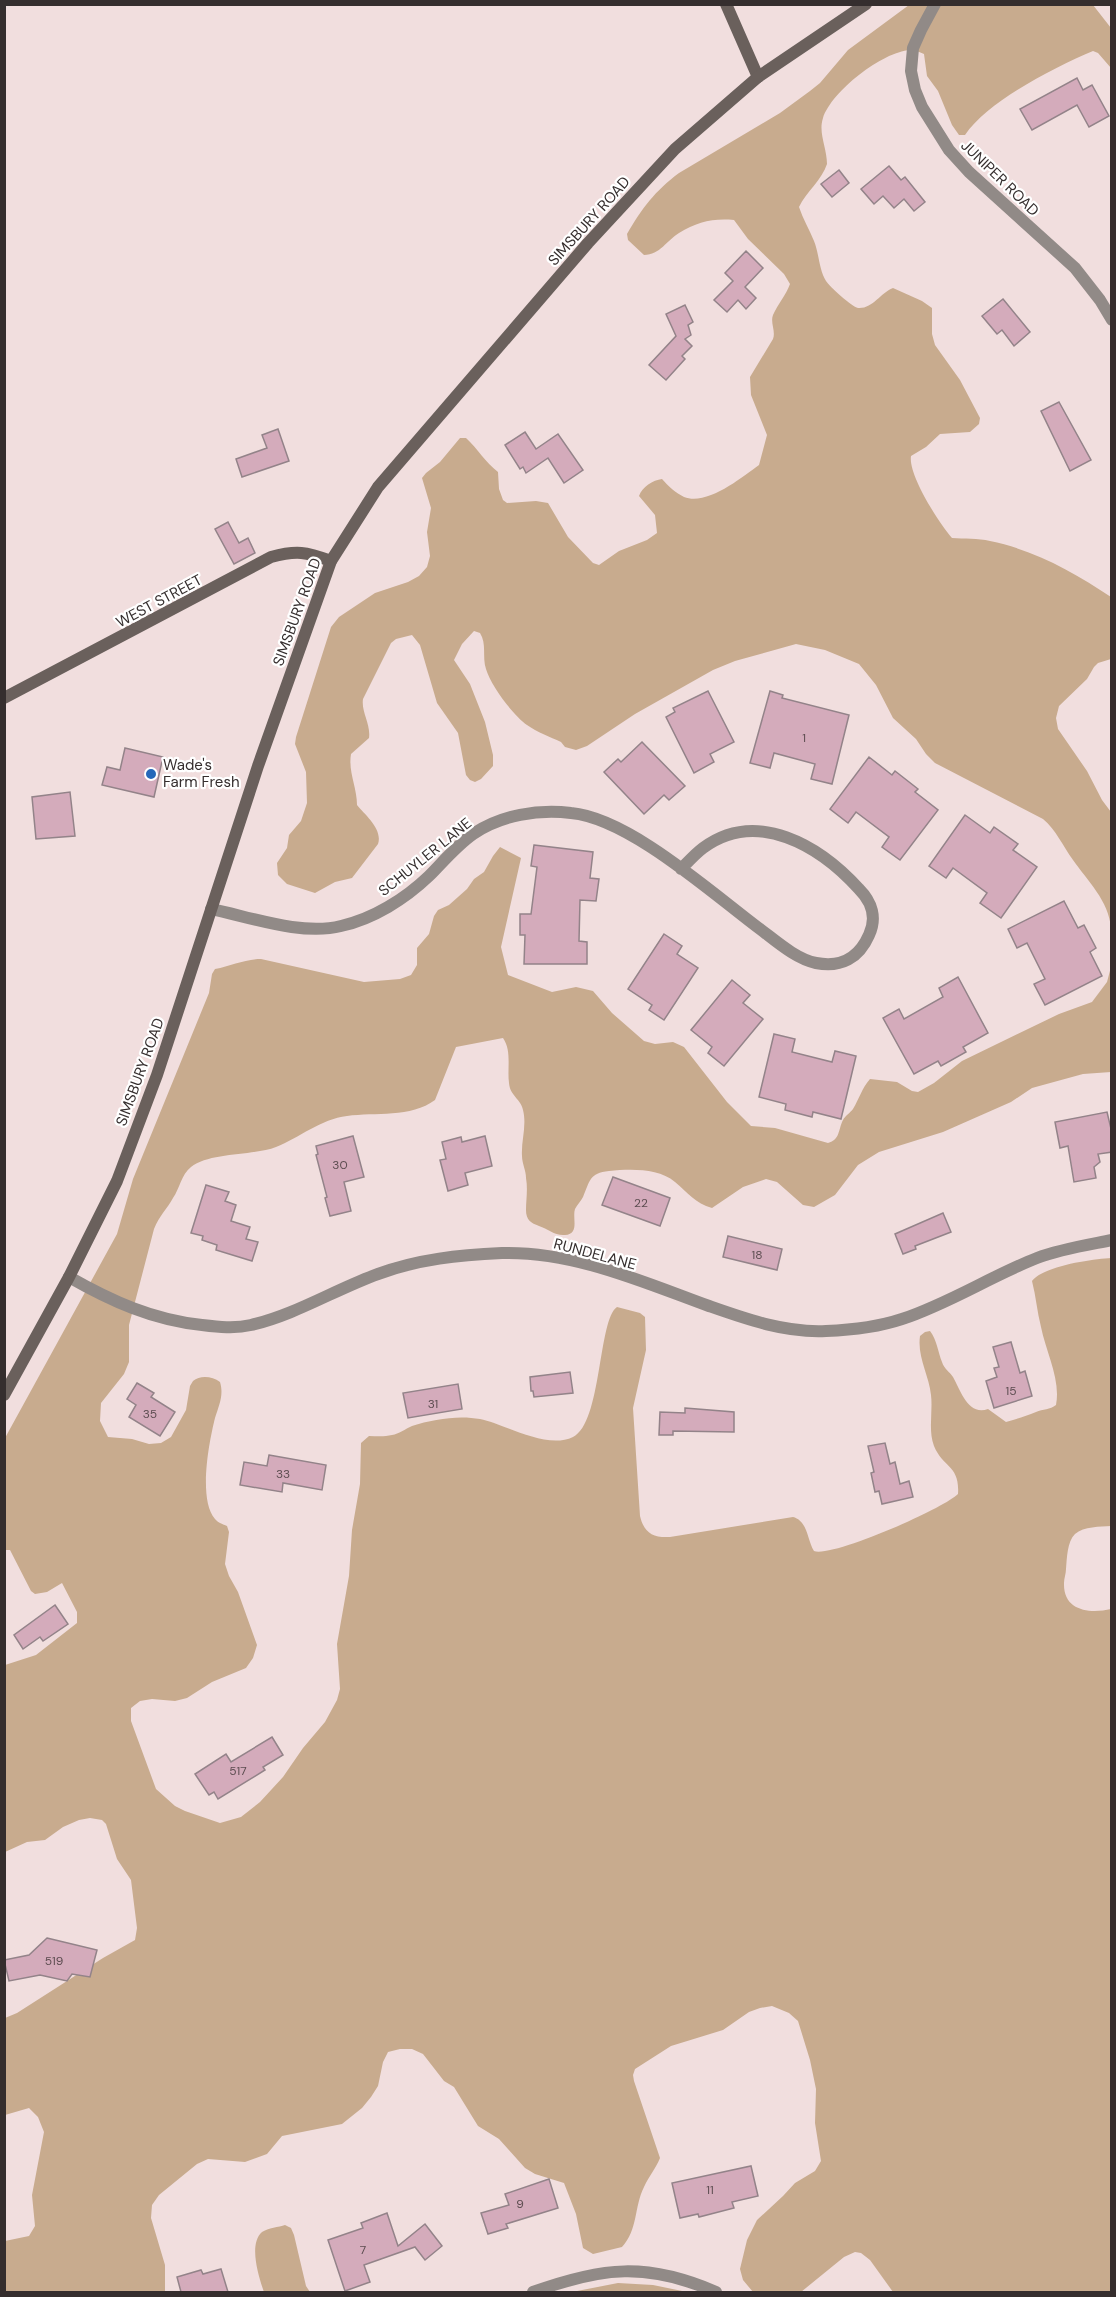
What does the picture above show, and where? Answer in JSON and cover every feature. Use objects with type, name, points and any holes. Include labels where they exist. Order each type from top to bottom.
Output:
[{"type":"main road","points":[[726,4],[758,77]]},
{"type":"main road","name":"SIMSBURY ROAD","points":[[4,1395],[69,1277],[121,1170],[157,1075],[261,754],[331,561],[378,487],[588,243],[675,149],[758,77],[866,4]]},
{"type":"main road","name":"WEST STREET","points":[[4,699],[272,557],[291,551],[331,561]]},
{"type":"street","name":"JUNIPER ROAD","points":[[935,4],[913,48],[911,71],[922,107],[949,150],[969,172],[1075,268],[1100,300],[1112,320]]},
{"type":"street","name":"SCHUYLER LANE","points":[[211,909],[298,927],[318,929],[341,926],[378,912],[392,904],[427,878],[475,832],[504,819],[534,813],[571,813],[596,819],[633,836],[766,933],[810,961],[832,965],[851,959],[859,953],[873,925],[873,915],[866,897],[848,878],[810,849],[773,832],[743,830],[721,838],[702,849],[681,869]]},
{"type":"street","name":"RUNDELANE","points":[[69,1277],[103,1297],[174,1322],[225,1327],[249,1326],[276,1318],[380,1273],[424,1261],[466,1255],[506,1253],[545,1256],[595,1266],[745,1319],[782,1328],[824,1332],[870,1327],[904,1319],[1039,1257],[1112,1240]]},
{"type":"street","points":[[533,2292],[594,2274],[619,2270],[671,2276],[716,2292]]},
{"type":"shaded area","points":[[909,5],[1093,5],[1111,28],[1111,68],[1098,53],[1093,51],[1023,86],[989,110],[965,135],[959,135],[952,125],[938,91],[927,76],[924,54],[912,50],[899,52],[873,65],[847,85],[828,107],[822,124],[827,164],[822,175],[799,207],[814,241],[826,281],[851,304],[863,308],[893,288],[932,308],[932,334],[935,345],[960,380],[980,418],[979,424],[970,432],[940,434],[926,447],[911,456],[911,464],[919,486],[952,538],[985,540],[1022,550],[1068,571],[1111,597],[1111,659],[1098,663],[1094,667],[1087,679],[1059,706],[1056,718],[1058,729],[1087,771],[1111,812],[1111,928],[1102,900],[1048,823],[935,763],[916,739],[893,718],[876,685],[859,664],[825,650],[796,644],[735,661],[713,670],[635,714],[587,746],[576,750],[565,747],[561,742],[531,728],[509,707],[497,692],[489,676],[485,664],[482,637],[480,633],[474,631],[462,644],[454,660],[470,684],[485,722],[493,755],[493,766],[475,782],[466,775],[458,733],[437,703],[420,645],[412,635],[396,639],[391,643],[363,699],[369,738],[351,754],[350,761],[357,805],[376,828],[378,844],[352,878],[335,882],[315,893],[287,884],[278,875],[277,863],[287,848],[289,835],[301,821],[307,803],[306,772],[295,744],[296,737],[331,627],[339,617],[375,593],[408,582],[419,576],[427,567],[430,556],[427,532],[431,508],[422,478],[440,462],[460,438],[466,438],[498,472],[499,489],[503,500],[507,503],[536,501],[548,503],[568,537],[593,563],[599,565],[619,551],[647,540],[657,533],[655,515],[639,496],[648,485],[662,479],[684,497],[703,498],[723,489],[759,465],[767,435],[751,395],[750,377],[773,339],[773,315],[790,284],[784,274],[748,239],[734,220],[712,220],[692,226],[679,233],[655,253],[644,255],[628,240],[627,234],[650,200],[670,180],[780,113],[820,83],[848,50]]},
{"type":"shaded area","points":[[500,847],[521,858],[501,947],[508,975],[552,992],[576,987],[593,991],[612,1013],[644,1041],[655,1044],[673,1042],[684,1047],[727,1102],[751,1126],[775,1128],[828,1143],[832,1142],[837,1137],[843,1120],[853,1109],[870,1079],[897,1082],[918,1092],[934,1083],[962,1061],[1059,1014],[1092,1002],[1107,982],[1111,967],[1111,1072],[1083,1074],[1032,1088],[1011,1102],[943,1132],[879,1152],[858,1165],[835,1195],[814,1207],[803,1205],[777,1182],[766,1179],[743,1187],[712,1208],[696,1200],[675,1182],[661,1174],[635,1170],[602,1172],[589,1182],[575,1209],[574,1229],[570,1234],[565,1235],[534,1224],[527,1216],[527,1182],[522,1156],[524,1116],[522,1106],[510,1087],[508,1054],[503,1038],[456,1047],[435,1100],[425,1106],[404,1112],[337,1118],[276,1147],[220,1156],[199,1162],[191,1167],[154,1229],[129,1325],[129,1362],[124,1374],[101,1403],[100,1421],[108,1437],[132,1439],[149,1444],[161,1443],[171,1437],[186,1410],[193,1381],[206,1377],[220,1382],[221,1396],[206,1470],[207,1498],[215,1519],[227,1526],[229,1532],[225,1564],[238,1592],[257,1645],[253,1658],[246,1668],[212,1682],[187,1698],[175,1701],[152,1699],[140,1701],[131,1708],[131,1721],[156,1789],[175,1806],[220,1823],[241,1817],[260,1802],[283,1777],[325,1722],[337,1700],[340,1689],[337,1644],[349,1576],[352,1530],[360,1484],[361,1443],[369,1436],[389,1436],[429,1421],[463,1417],[480,1419],[538,1438],[562,1440],[573,1437],[582,1428],[589,1412],[595,1393],[606,1330],[611,1315],[617,1307],[640,1313],[645,1317],[646,1350],[633,1408],[640,1516],[644,1527],[659,1537],[670,1537],[793,1517],[802,1522],[814,1551],[842,1547],[887,1531],[932,1510],[958,1494],[954,1472],[938,1453],[932,1440],[931,1395],[920,1351],[920,1336],[930,1331],[944,1367],[953,1377],[966,1401],[975,1409],[988,1409],[1006,1422],[1051,1408],[1056,1405],[1056,1386],[1032,1281],[1046,1271],[1057,1267],[1111,1258],[1111,1526],[1087,1528],[1072,1537],[1067,1555],[1064,1583],[1068,1600],[1073,1605],[1095,1611],[1111,1609],[1111,2292],[893,2292],[870,2260],[861,2253],[855,2252],[844,2257],[801,2292],[753,2292],[743,2280],[740,2269],[747,2240],[757,2220],[795,2183],[815,2171],[821,2161],[815,2123],[816,2089],[798,2021],[789,2013],[772,2006],[749,2012],[723,2030],[671,2046],[635,2069],[634,2081],[660,2158],[644,2187],[631,2233],[622,2247],[593,2254],[583,2248],[576,2214],[564,2183],[535,2174],[525,2168],[499,2139],[478,2126],[454,2087],[444,2081],[423,2054],[412,2049],[400,2049],[388,2052],[383,2062],[378,2086],[371,2097],[362,2108],[342,2124],[282,2136],[267,2154],[245,2162],[208,2159],[197,2164],[159,2195],[152,2205],[151,2218],[165,2265],[165,2292],[5,2292],[5,2241],[29,2236],[35,2226],[32,2195],[44,2132],[38,2117],[29,2108],[5,2115],[5,2018],[17,2013],[135,1940],[137,1928],[131,1880],[117,1859],[106,1824],[102,1820],[90,1818],[79,1820],[63,1827],[45,1840],[27,1842],[5,1852],[5,1665],[36,1655],[77,1623],[77,1612],[62,1583],[47,1592],[35,1594],[31,1591],[10,1550],[5,1550],[5,1438],[117,1234],[133,1179],[209,993],[215,969],[261,959],[364,982],[400,979],[411,975],[417,965],[417,948],[429,934],[438,910],[449,905],[484,872]]},
{"type":"shaded area","points":[[285,2225],[291,2228],[294,2235],[306,2286],[310,2292],[264,2292],[255,2253],[258,2237],[264,2231]]},
{"type":"shaded area","points":[[618,2283],[653,2285],[687,2292],[572,2292]]},
{"type":"building","points":[[1077,78],[1083,90],[1092,85],[1109,116],[1089,127],[1077,105],[1032,130],[1020,109]]},
{"type":"building","points":[[889,166],[901,180],[905,177],[925,202],[914,211],[904,199],[894,208],[883,196],[874,204],[861,189]]},
{"type":"building","points":[[839,170],[849,183],[832,197],[821,184]]},
{"type":"building","points":[[746,251],[763,268],[745,287],[756,298],[746,309],[738,300],[727,312],[714,300],[733,281],[725,273]]},
{"type":"building","points":[[1003,299],[1030,332],[1014,346],[1002,330],[997,334],[982,316]]},
{"type":"building","points":[[685,305],[693,322],[688,325],[691,335],[685,339],[692,346],[682,356],[685,359],[666,380],[649,365],[676,336],[666,314]]},
{"type":"building","points":[[1059,402],[1091,460],[1070,471],[1041,411]]},
{"type":"building","points":[[278,429],[289,461],[242,477],[236,459],[267,448],[262,435]]},
{"type":"building","points":[[525,432],[536,449],[558,434],[583,470],[564,483],[548,458],[526,473],[523,467],[520,469],[505,445]]},
{"type":"building","points":[[228,522],[239,543],[248,538],[255,553],[234,564],[215,529]]},
{"type":"building","points":[[708,691],[734,742],[710,754],[714,762],[694,773],[666,717],[675,712],[673,708]]},
{"type":"building","points":[[770,691],[783,695],[782,698],[849,715],[832,784],[811,779],[815,764],[774,753],[770,768],[750,763]]},
{"type":"building","points":[[642,742],[685,786],[669,800],[664,795],[644,814],[604,772],[618,759],[621,762]]},
{"type":"building","points":[[125,748],[163,757],[154,797],[102,785],[107,767],[120,770]]},
{"type":"building","points":[[869,757],[892,775],[895,771],[918,789],[915,792],[938,810],[900,860],[882,847],[889,837],[856,812],[848,823],[830,809]]},
{"type":"building","points":[[70,792],[75,836],[36,839],[32,797]]},
{"type":"building","points":[[965,815],[990,833],[994,827],[1018,844],[1013,850],[1037,867],[1001,918],[980,903],[987,893],[953,868],[946,878],[929,866]]},
{"type":"building","points":[[534,845],[593,852],[590,878],[599,879],[596,901],[580,900],[579,941],[587,942],[587,964],[524,964],[525,935],[520,935],[520,914],[531,914],[537,867],[531,866]]},
{"type":"building","points":[[1064,901],[1078,928],[1084,925],[1096,948],[1090,952],[1102,976],[1045,1005],[1034,984],[1045,979],[1027,943],[1017,948],[1008,929]]},
{"type":"building","points":[[664,934],[682,946],[677,954],[698,968],[664,1020],[649,1010],[652,1005],[628,989]]},
{"type":"building","points":[[958,977],[988,1033],[963,1047],[966,1052],[941,1066],[938,1061],[914,1074],[883,1018],[899,1009],[904,1019],[943,997],[939,988]]},
{"type":"building","points":[[732,980],[750,995],[743,1003],[763,1019],[724,1066],[708,1053],[712,1047],[691,1030]]},
{"type":"building","points":[[774,1034],[795,1039],[792,1052],[832,1062],[835,1051],[856,1056],[841,1119],[813,1112],[812,1117],[785,1110],[786,1104],[759,1097]]},
{"type":"building","points":[[1107,1112],[1112,1133],[1112,1152],[1098,1154],[1100,1162],[1094,1167],[1096,1178],[1074,1182],[1068,1146],[1060,1148],[1055,1122]]},
{"type":"building","points":[[353,1136],[364,1177],[344,1182],[351,1211],[330,1216],[316,1146]]},
{"type":"building","points":[[485,1136],[492,1166],[465,1173],[468,1185],[448,1191],[440,1160],[446,1159],[442,1142],[461,1137],[462,1142]]},
{"type":"building","points":[[613,1177],[670,1198],[660,1226],[602,1205]]},
{"type":"building","points":[[206,1185],[229,1192],[225,1201],[236,1205],[231,1221],[250,1227],[246,1239],[258,1242],[252,1261],[216,1250],[217,1245],[202,1240],[203,1236],[191,1233]]},
{"type":"building","points":[[943,1213],[951,1232],[915,1246],[916,1249],[903,1254],[895,1234]]},
{"type":"building","points":[[728,1236],[782,1249],[777,1270],[723,1257]]},
{"type":"building","points":[[1011,1342],[1020,1373],[1025,1371],[1032,1396],[994,1408],[986,1381],[997,1377],[994,1368],[999,1367],[993,1347]]},
{"type":"building","points":[[570,1372],[573,1393],[534,1397],[530,1377]]},
{"type":"building","points":[[137,1383],[154,1393],[151,1397],[175,1412],[160,1436],[129,1417],[136,1405],[127,1399]]},
{"type":"building","points":[[458,1384],[462,1409],[408,1418],[403,1393]]},
{"type":"building","points":[[685,1408],[734,1412],[734,1432],[673,1431],[673,1435],[659,1435],[660,1412],[685,1413]]},
{"type":"building","points":[[885,1443],[890,1464],[895,1462],[900,1484],[909,1481],[913,1497],[882,1504],[879,1491],[875,1492],[871,1473],[874,1472],[868,1446]]},
{"type":"building","points":[[269,1455],[326,1465],[322,1490],[283,1483],[282,1492],[240,1485],[244,1462],[267,1466]]},
{"type":"building","points":[[55,1605],[68,1624],[43,1641],[40,1637],[23,1649],[14,1635]]},
{"type":"building","points":[[272,1737],[283,1755],[263,1767],[265,1770],[218,1799],[214,1792],[209,1795],[195,1774],[226,1754],[231,1762]]},
{"type":"building","points":[[47,1938],[97,1950],[90,1977],[72,1974],[67,1981],[40,1975],[9,1981],[4,1960],[29,1955]]},
{"type":"building","points":[[751,2166],[758,2196],[732,2202],[734,2208],[699,2217],[698,2214],[680,2218],[672,2183]]},
{"type":"building","points":[[549,2179],[558,2208],[506,2224],[508,2228],[488,2234],[481,2213],[509,2205],[505,2194]]},
{"type":"building","points":[[387,2213],[398,2246],[425,2224],[442,2246],[425,2260],[415,2247],[364,2265],[370,2282],[345,2291],[328,2240],[363,2228],[361,2223]]},
{"type":"building","points":[[221,2269],[228,2292],[181,2292],[177,2277],[201,2270],[203,2274]]},
{"type":"place","name":"Wade's Farm Fresh","points":[[151,774]]}]
